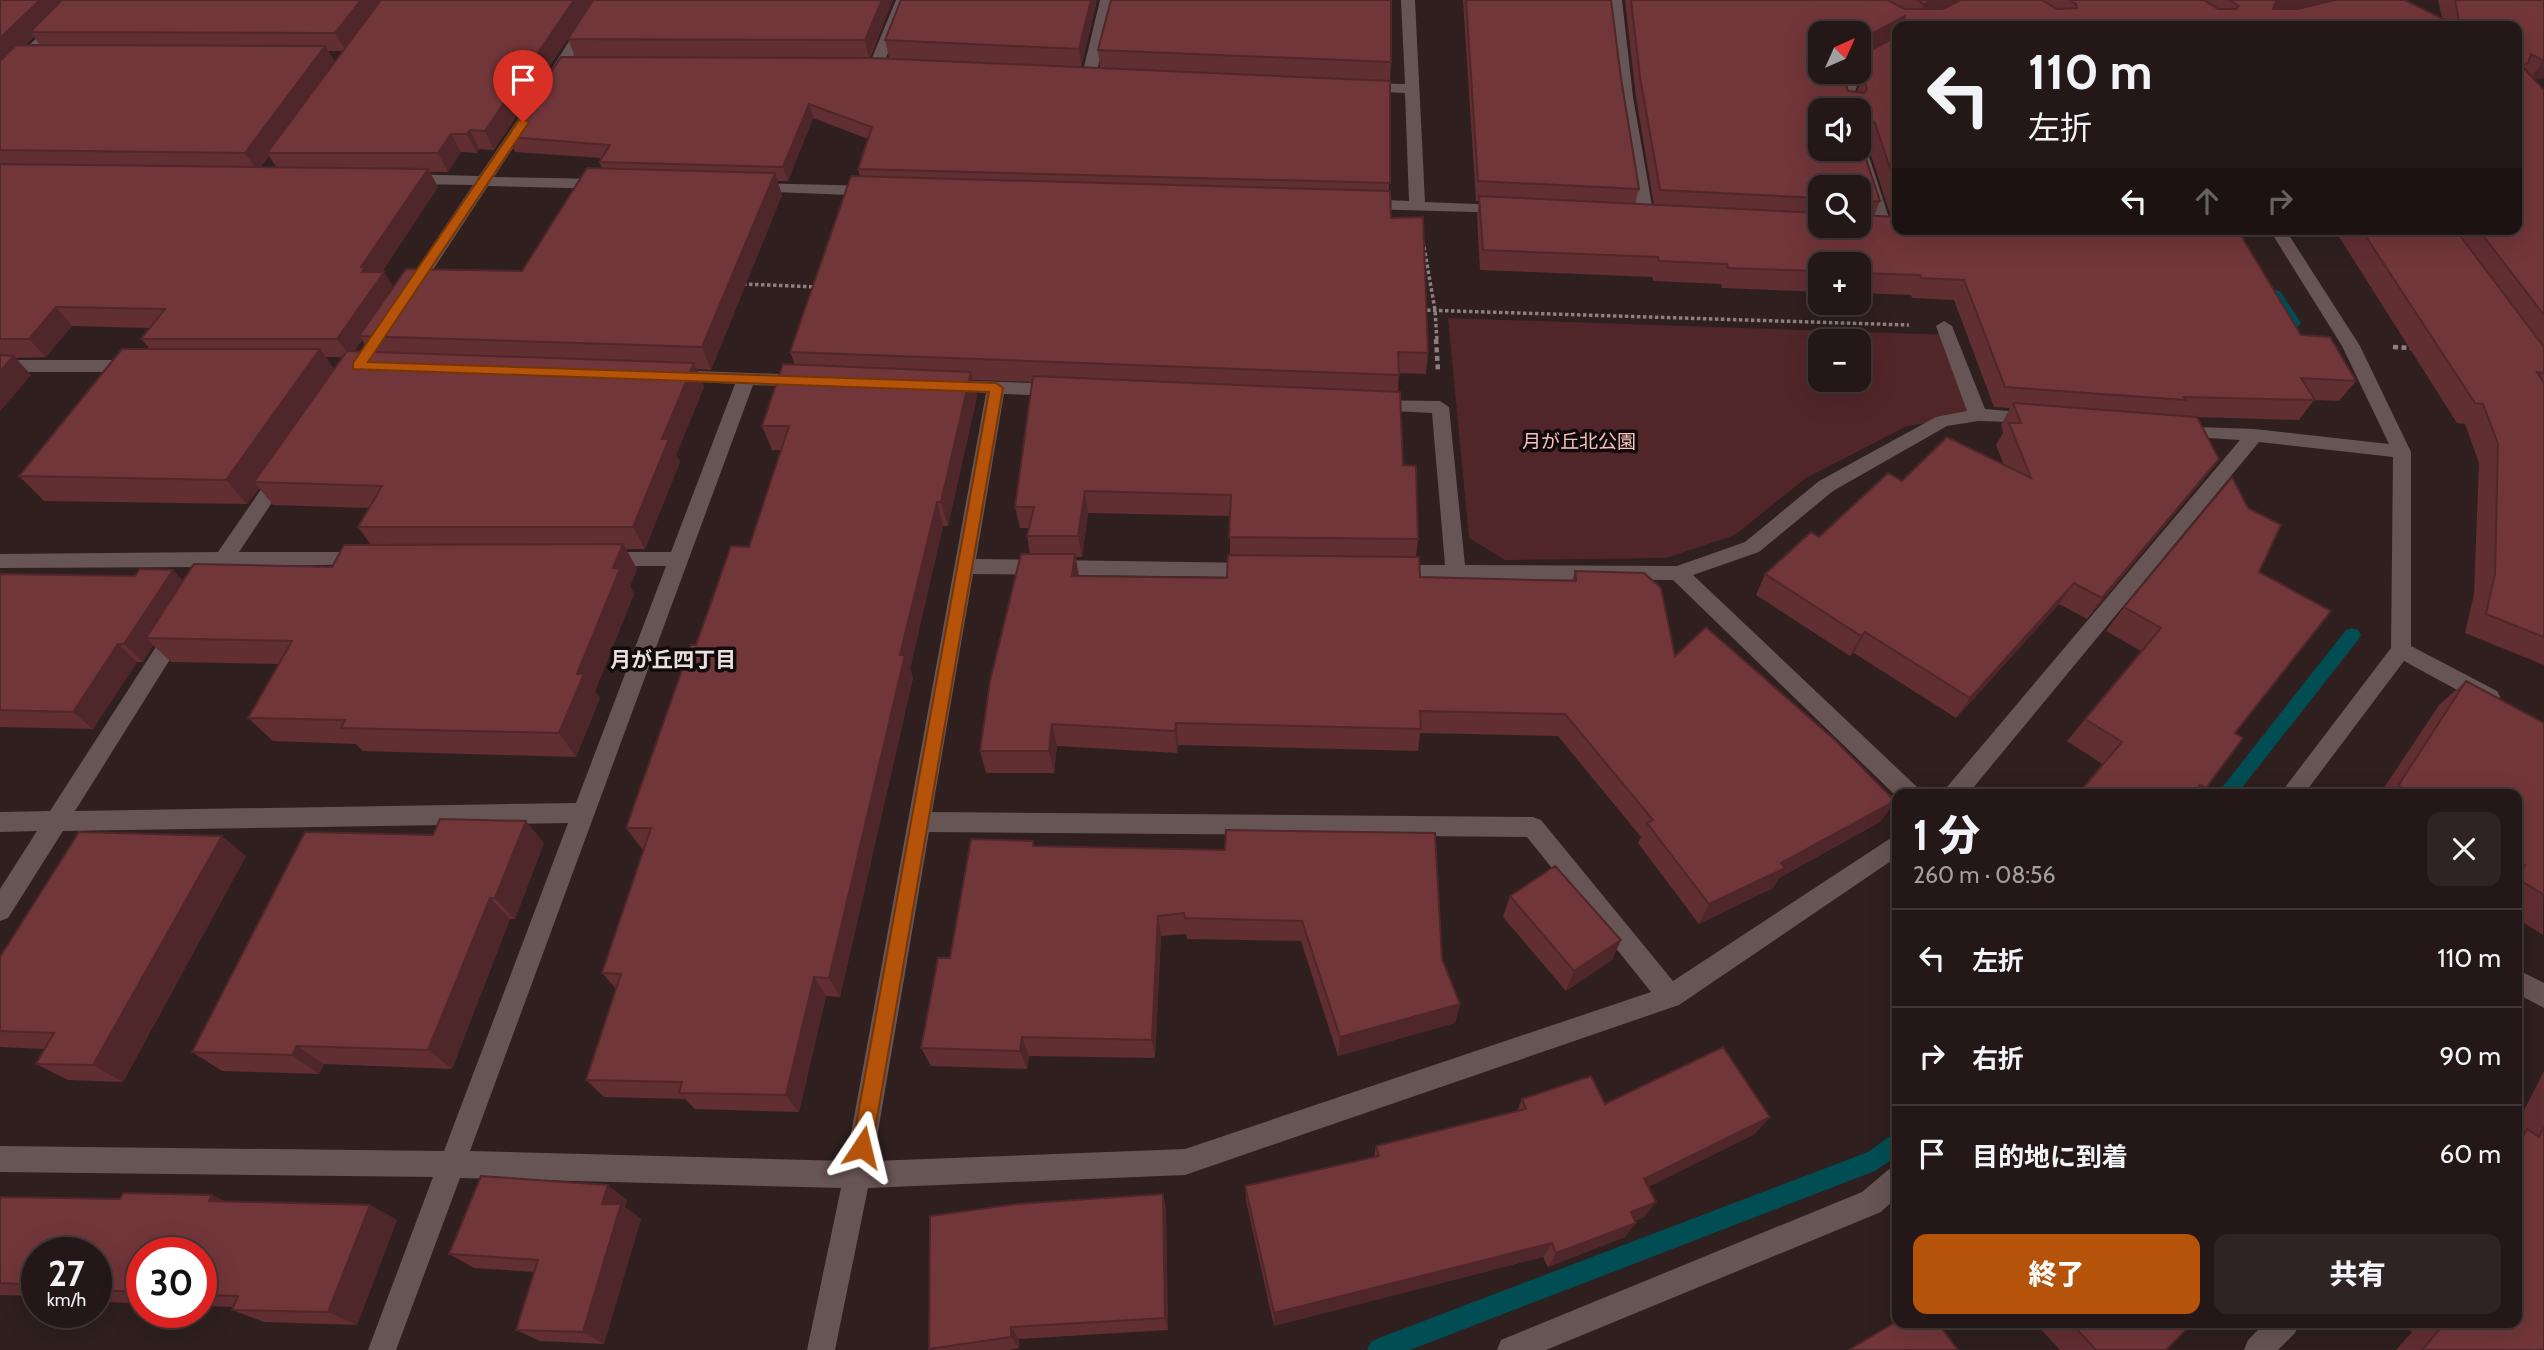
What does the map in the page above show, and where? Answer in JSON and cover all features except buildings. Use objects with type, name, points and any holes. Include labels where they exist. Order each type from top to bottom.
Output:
[{"type":"street","points":[[0,82],[83,0]]},
{"type":"street","points":[[401,304],[538,101],[569,64],[602,0]]},
{"type":"street","points":[[876,66],[903,0]]},
{"type":"street","points":[[1089,75],[1107,0]]},
{"type":"street","points":[[1408,0],[1417,205]]},
{"type":"street","points":[[1615,0],[1626,97],[1645,217]]},
{"type":"street","points":[[1871,58],[1892,45]]},
{"type":"street","points":[[25,57],[52,57]]},
{"type":"street","points":[[1344,86],[1411,89]]},
{"type":"street","points":[[1863,161],[1885,230]]},
{"type":"street","points":[[388,179],[623,184]]},
{"type":"street","points":[[734,187],[887,192]]},
{"type":"street","points":[[1347,204],[1524,211]]},
{"type":"street","points":[[2281,235],[2351,346],[2402,452],[2401,650],[2295,789]]},
{"type":"street","points":[[1944,326],[1978,415]]},
{"type":"street","points":[[0,366],[152,366]]},
{"type":"street","points":[[649,376],[830,382]]},
{"type":"street","points":[[382,1350],[746,379]]},
{"type":"street","points":[[927,385],[1080,391]]},
{"type":"street","points":[[821,1350],[857,1175],[996,388]]},
{"type":"street","points":[[1356,403],[1440,407],[1456,573]]},
{"type":"street","points":[[1374,572],[1678,573],[1752,547],[1826,486],[1942,421],[1978,415],[2047,420]]},
{"type":"street","points":[[2158,428],[2255,435],[2402,452]]},
{"type":"street","points":[[1959,789],[2255,435]]},
{"type":"street","points":[[0,910],[222,560],[294,457]]},
{"type":"street","points":[[0,561],[388,559]]},
{"type":"street","points":[[582,559],[679,559]]},
{"type":"street","points":[[964,566],[1279,570]]},
{"type":"street","points":[[1678,573],[1904,789]]},
{"type":"street","points":[[2401,650],[2510,708]]},
{"type":"street","points":[[0,822],[583,813]]},
{"type":"street","points":[[918,822],[1533,827],[1670,998]]},
{"type":"street","points":[[0,1159],[452,1164],[857,1175],[1185,1162],[1670,998],[1892,847]]},
{"type":"street","points":[[2522,983],[2544,996]]},
{"type":"street","points":[[1511,1350],[1871,1202],[1892,1183]]},
{"type":"street","points":[[2258,1350],[2280,1328]]},
{"type":"path","points":[[1417,205],[1435,310],[1440,407]]},
{"type":"path","points":[[738,284],[820,287]]},
{"type":"path","points":[[1408,309],[1944,326]]},
{"type":"path","points":[[2382,347],[2421,348]]},
{"type":"green space","name":"月が丘北公園","points":[[1448,318],[1808,330],[1808,392],[1871,392],[1871,332],[1952,335],[1978,415],[1907,426],[1806,478],[1735,535],[1666,558],[1505,560],[1469,538]]},
{"type":"waterway","points":[[2275,294],[2294,323]]},
{"type":"waterway","points":[[2230,789],[2352,635]]},
{"type":"waterway","points":[[1379,1350],[1875,1160],[1892,1146]]},
{"type":"district","name":"月が丘四丁目","points":[[673,660]]},
{"type":"route","points":[[523,122],[358,366],[996,388],[862,1147]]}]
